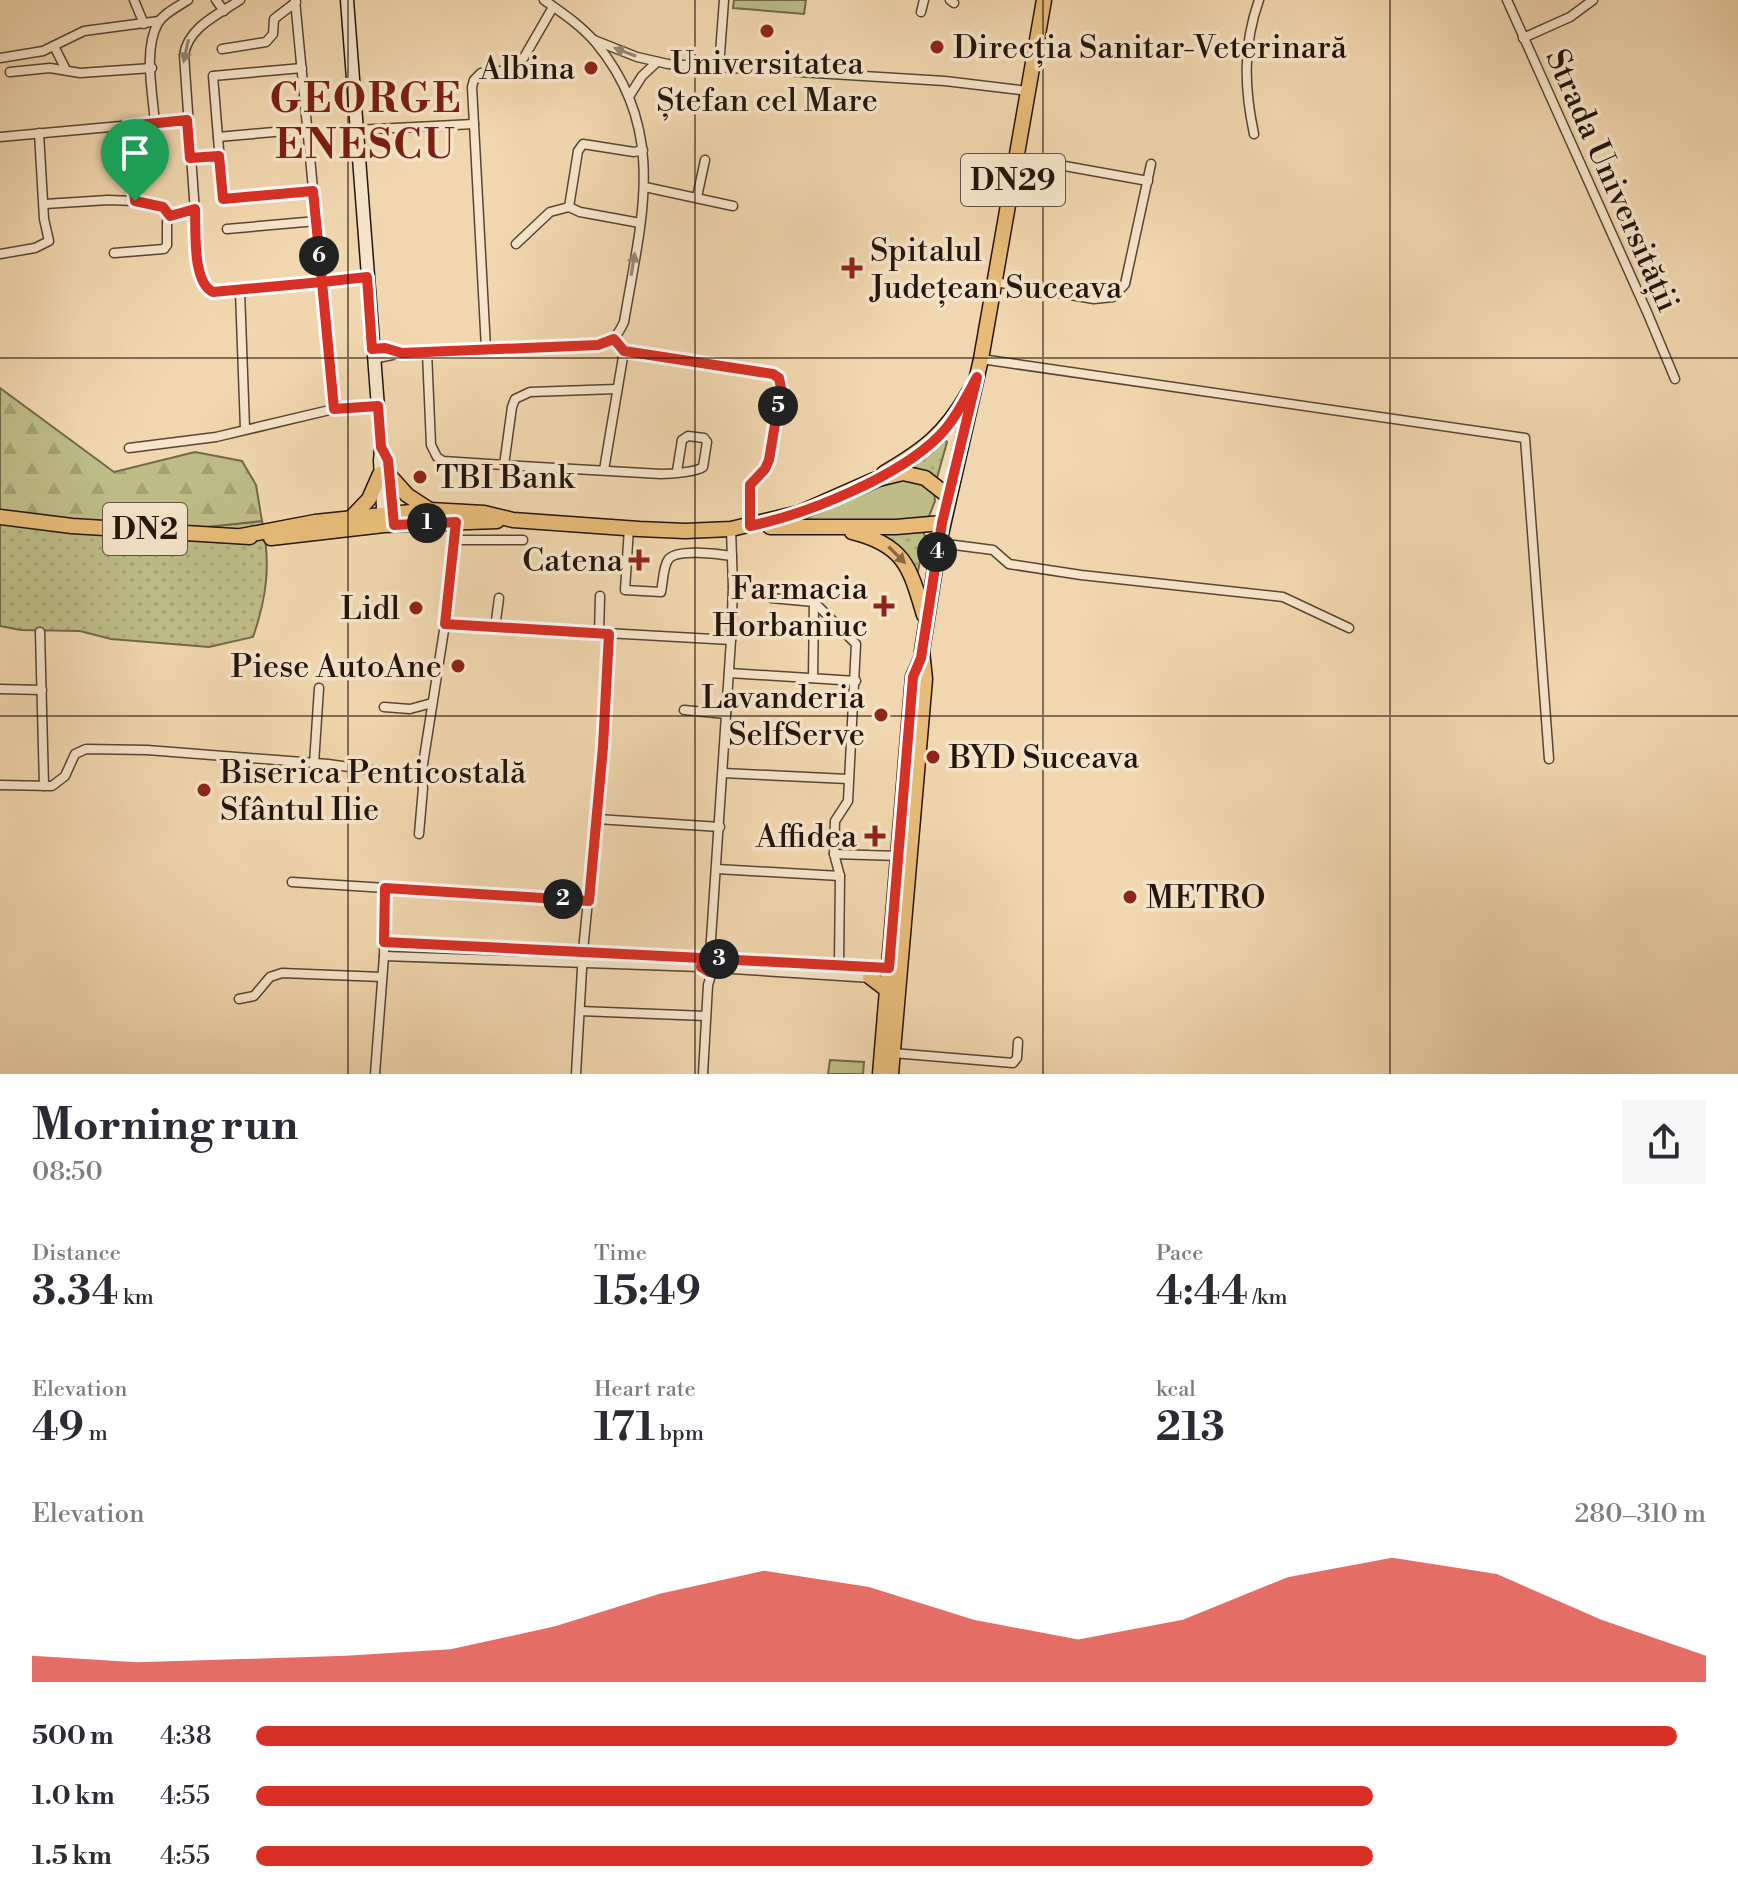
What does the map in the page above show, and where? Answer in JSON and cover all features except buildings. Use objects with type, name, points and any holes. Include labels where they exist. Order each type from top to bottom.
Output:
[{"type":"main road","points":[[347,0],[381,447],[388,460],[385,474],[388,519]]},
{"type":"main road","name":"DN29","points":[[948,496],[981,359],[1044,0]]},
{"type":"main road","name":"DN29","points":[[874,480],[914,456],[940,434],[960,408],[977,377]]},
{"type":"main road","points":[[385,474],[407,495],[430,510]]},
{"type":"main road","points":[[351,518],[369,499],[385,474]]},
{"type":"main road","name":"DN2","points":[[241,536],[351,518],[456,522],[513,520],[685,531],[731,529],[799,513],[874,480],[912,474],[925,478],[948,496],[921,658],[913,677],[892,977],[891,1074]]},
{"type":"main road","name":"DN2","points":[[0,517],[72,526],[266,539],[430,510],[484,513],[513,520]]},
{"type":"main road","name":"DN2","points":[[750,526],[833,528],[942,523]]},
{"type":"main road","name":"DN2","points":[[833,528],[879,540],[901,556],[909,569],[926,620]]},
{"type":"main road","name":"DN2","points":[[880,1074],[925,679],[921,658]]},
{"type":"main road","points":[[870,977],[892,977]]},
{"type":"street","points":[[134,0],[144,24]]},
{"type":"street","points":[[0,58],[43,51],[84,31],[159,21],[188,0]]},
{"type":"street","points":[[216,0],[224,11]]},
{"type":"street","points":[[240,0],[196,31],[185,47],[183,66],[202,284],[213,292],[240,291],[367,277]]},
{"type":"street","points":[[373,354],[598,345],[614,339],[624,322],[645,187],[643,150],[630,95],[594,40],[544,0]]},
{"type":"street","points":[[719,67],[724,0]]},
{"type":"street","points":[[921,12],[924,0]]},
{"type":"street","points":[[1254,134],[1245,93],[1250,26],[1259,0]]},
{"type":"street","name":"Strada Universității","points":[[1507,0],[1675,379]]},
{"type":"street","points":[[1523,38],[1570,17],[1593,0]]},
{"type":"street","points":[[222,49],[266,42],[273,34],[274,19],[296,1]]},
{"type":"street","points":[[296,1],[334,409]]},
{"type":"street","points":[[486,349],[472,87],[477,74],[511,70],[519,66],[553,7]]},
{"type":"street","points":[[155,124],[153,39],[159,21]]},
{"type":"street","points":[[594,40],[657,62],[945,81],[1028,91]]},
{"type":"street","points":[[54,46],[66,70]]},
{"type":"street","points":[[630,95],[642,76],[657,62]]},
{"type":"street","points":[[10,72],[50,68],[99,72],[152,68]]},
{"type":"street","points":[[302,68],[213,76],[219,156],[223,199],[313,191]]},
{"type":"street","points":[[0,137],[187,120]]},
{"type":"street","points":[[356,130],[474,124]]},
{"type":"street","points":[[128,126],[135,201]]},
{"type":"street","points":[[218,137],[308,129]]},
{"type":"street","points":[[0,254],[35,248],[49,241],[44,219],[39,133]]},
{"type":"street","points":[[569,207],[578,151],[583,144],[634,152],[643,150]]},
{"type":"street","points":[[190,158],[219,156]]},
{"type":"street","points":[[697,197],[705,160]]},
{"type":"street","points":[[1048,163],[1148,181]]},
{"type":"street","points":[[995,282],[1094,299],[1113,297],[1125,284],[1151,164]]},
{"type":"street","points":[[645,187],[733,206]]},
{"type":"street","points":[[45,204],[135,201],[163,207],[170,216]]},
{"type":"street","points":[[516,244],[550,212],[569,207],[589,214],[640,223]]},
{"type":"street","points":[[114,253],[164,249],[170,216],[195,209]]},
{"type":"street","points":[[227,229],[317,221]]},
{"type":"street","points":[[240,291],[245,429]]},
{"type":"street","points":[[614,339],[624,351],[773,374],[779,378],[781,388],[769,460],[762,474],[753,479],[748,492],[750,526]]},
{"type":"street","points":[[604,470],[624,351]]},
{"type":"street","points":[[427,352],[431,445],[443,461],[661,474],[696,471],[703,467],[707,442],[701,436],[688,436],[682,440],[677,471]]},
{"type":"street","points":[[981,359],[1525,438],[1549,759]]},
{"type":"street","points":[[504,465],[512,407],[521,395],[530,392],[616,389]]},
{"type":"street","points":[[129,448],[216,437],[334,409],[378,406]]},
{"type":"street","points":[[419,834],[421,777],[445,624],[456,522]]},
{"type":"street","points":[[629,528],[625,590],[661,592],[667,560],[674,555],[710,553],[732,556]]},
{"type":"street","points":[[703,1074],[731,640],[731,529]]},
{"type":"street","points":[[455,540],[523,540]]},
{"type":"street","points":[[939,543],[993,550],[1009,564],[1283,597],[1349,628]]},
{"type":"street","points":[[733,587],[761,590],[771,598],[814,602],[856,644],[846,807],[835,821],[834,854],[840,876],[839,964]]},
{"type":"street","points":[[576,1074],[582,962],[597,819],[604,634],[600,596]]},
{"type":"street","points":[[495,628],[499,598]]},
{"type":"street","points":[[813,678],[814,602]]},
{"type":"street","points":[[445,624],[731,640]]},
{"type":"street","points":[[40,632],[44,786]]},
{"type":"street","points":[[729,673],[856,681]]},
{"type":"street","points":[[314,764],[319,688]]},
{"type":"street","points":[[0,689],[42,690]]},
{"type":"street","points":[[384,707],[410,709],[432,703]]},
{"type":"street","points":[[684,710],[726,714]]},
{"type":"street","points":[[0,785],[52,786],[60,780],[75,754],[86,749],[147,750],[314,764],[421,777]]},
{"type":"street","points":[[723,773],[848,779]]},
{"type":"street","points":[[597,819],[720,827]]},
{"type":"street","points":[[834,854],[899,856]]},
{"type":"street","points":[[717,869],[840,876]]},
{"type":"street","points":[[292,882],[589,901]]},
{"type":"street","points":[[375,1074],[384,956],[385,888]]},
{"type":"street","points":[[384,942],[583,951],[870,977]]},
{"type":"street","points":[[384,956],[582,962],[839,964],[892,977]]},
{"type":"street","points":[[239,999],[254,996],[270,977],[282,973],[382,977]]},
{"type":"street","points":[[580,1011],[706,1016]]},
{"type":"street","points":[[893,1053],[1013,1063],[1017,1058],[1018,1042]]},
{"type":"green space","points":[[734,0],[806,0],[804,14],[733,8]]},
{"type":"green space","points":[[0,388],[114,472],[195,452],[242,461],[256,485],[262,521],[178,530],[0,514]]},
{"type":"green space","points":[[943,438],[947,442],[937,478],[905,467]]},
{"type":"green space","points":[[903,477],[917,478],[934,492],[935,501],[928,519],[792,524]]},
{"type":"green space","points":[[0,514],[178,530],[262,521],[266,580],[253,637],[209,647],[111,639],[80,631],[21,630],[0,626]]},
{"type":"green space","points":[[922,530],[925,536],[917,576],[860,531]]},
{"type":"green space","points":[[830,1060],[864,1062],[863,1074],[828,1074]]},
{"type":"place","name":"Universitatea Ștefan cel Mare","points":[[767,31]]},
{"type":"place","name":"Direcția Sanitar-Veterinară","points":[[937,47]]},
{"type":"place","name":"Albina","points":[[591,68]]},
{"type":"place","name":"Spitalul Județean Suceava","points":[[852,268]]},
{"type":"place","name":"TBI Bank","points":[[420,477]]},
{"type":"place","name":"Catena","points":[[639,560]]},
{"type":"place","name":"Farmacia Horbaniuc","points":[[884,606]]},
{"type":"place","name":"Lidl","points":[[416,608]]},
{"type":"place","name":"Piese AutoAne","points":[[458,666]]},
{"type":"place","name":"Lavanderia SelfServe","points":[[881,715]]},
{"type":"place","name":"BYD Suceava","points":[[933,757]]},
{"type":"place","name":"Biserica Penticostală Sfântul Ilie","points":[[204,790]]},
{"type":"place","name":"Affidea","points":[[875,836]]},
{"type":"place","name":"METRO","points":[[1130,897]]},
{"type":"district","name":"GEORGE ENESCU","points":[[366,121]]},
{"type":"route","points":[[135,201],[128,126],[187,120],[190,158],[219,156],[223,199],[313,191],[322,282],[367,277],[372,349],[385,348],[402,353],[598,345],[614,339],[624,351],[773,374],[779,378],[781,388],[769,460],[762,474],[753,479],[748,492],[750,526],[775,521],[822,504],[874,480],[914,456],[949,424],[977,377],[942,523],[921,658],[913,677],[889,968],[718,959],[717,968],[709,972],[701,967],[702,958],[384,942],[385,888],[589,901],[603,747],[609,634],[445,624],[456,522],[394,525],[388,460],[381,447],[378,406],[334,409],[322,282],[213,292],[202,284],[195,209],[170,216],[156,204],[135,201]]}]
